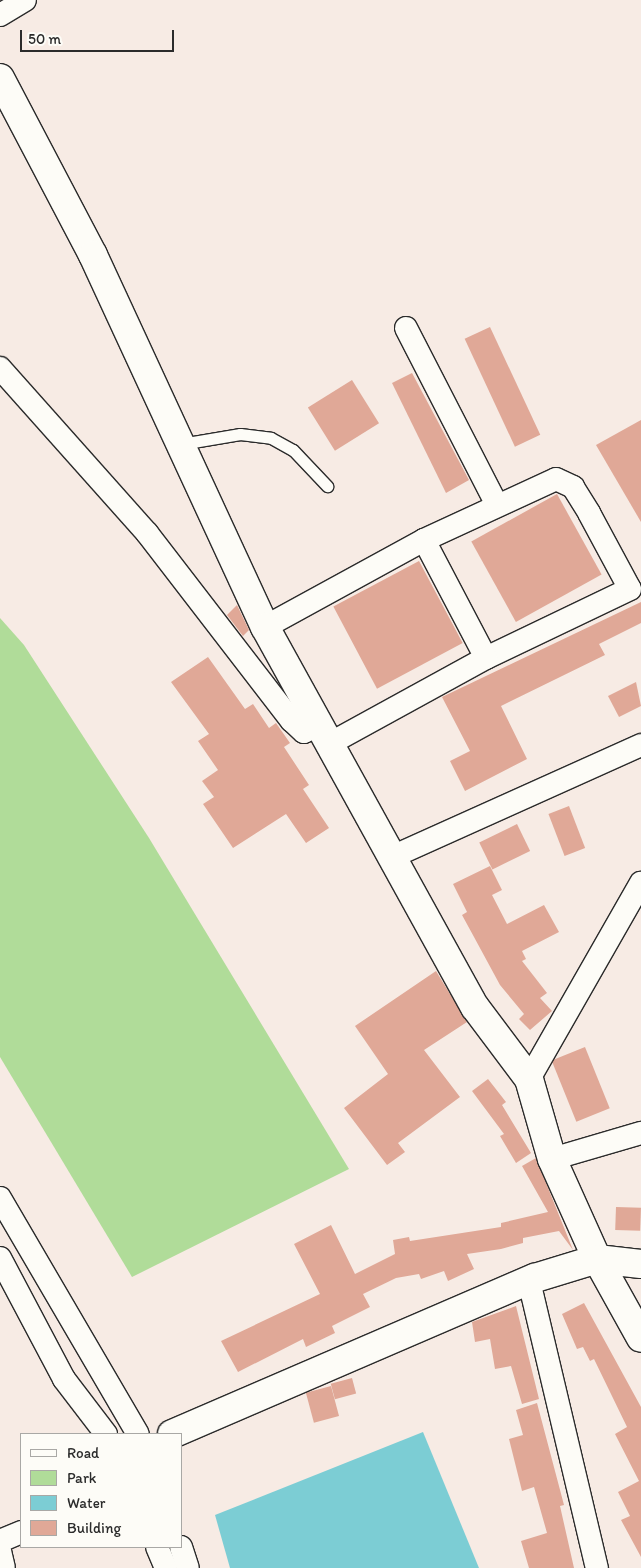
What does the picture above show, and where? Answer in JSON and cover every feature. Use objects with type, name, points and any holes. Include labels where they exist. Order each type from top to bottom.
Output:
[{"type":"main road","points":[[0,78],[93,255],[265,627],[476,1007],[529,1080],[552,1159],[597,1259],[641,1338]]},
{"type":"main road","points":[[174,1433],[529,1281],[597,1259],[641,1264]]},
{"type":"street","points":[[0,16],[25,0]]},
{"type":"street","points":[[406,328],[497,505]]},
{"type":"street","points":[[0,368],[147,533],[292,721],[304,732],[326,734],[630,589],[574,487],[556,479],[424,540],[265,627]]},
{"type":"street","points":[[424,540],[486,658]]},
{"type":"street","points":[[392,857],[641,745]]},
{"type":"street","points":[[529,1080],[641,883]]},
{"type":"street","points":[[552,1159],[641,1133]]},
{"type":"street","points":[[0,1198],[137,1433]]},
{"type":"street","points":[[0,1258],[64,1379],[105,1433]]},
{"type":"street","points":[[529,1281],[597,1568]]},
{"type":"street","points":[[0,1541],[20,1532]]},
{"type":"street","points":[[157,1548],[166,1568]]},
{"type":"street","points":[[181,1548],[188,1568]]},
{"type":"street","points":[[0,1552],[4,1568]]},
{"type":"lane","points":[[180,444],[240,434],[271,438],[293,450],[327,486]]},
{"type":"green space","points":[[0,618],[24,645],[149,838],[349,1169],[132,1277],[0,1057]]},
{"type":"water","points":[[423,1432],[479,1568],[230,1568],[215,1515]]},
{"type":"building","points":[[490,327],[540,435],[515,447],[465,339]]},
{"type":"building","points":[[412,373],[469,480],[446,493],[392,383]]},
{"type":"building","points":[[352,380],[379,423],[335,451],[308,408]]},
{"type":"building","points":[[641,420],[641,522],[596,445]]},
{"type":"building","points":[[557,494],[602,574],[516,622],[471,542]]},
{"type":"building","points":[[419,561],[463,643],[377,689],[333,607]]},
{"type":"building","points":[[641,602],[641,623],[599,644],[605,655],[501,706],[527,759],[465,791],[450,761],[470,751],[442,697]]},
{"type":"building","points":[[237,605],[249,630],[243,636],[227,615]]},
{"type":"building","points":[[208,657],[245,709],[253,704],[269,728],[276,723],[290,743],[284,747],[309,785],[303,789],[329,828],[306,843],[286,814],[233,848],[203,804],[214,797],[202,781],[218,770],[198,741],[209,734],[171,682]]},
{"type":"building","points":[[636,682],[641,706],[619,717],[608,696]]},
{"type":"building","points":[[569,806],[585,848],[565,856],[548,814]]},
{"type":"building","points":[[517,824],[530,851],[492,869],[479,842]]},
{"type":"building","points":[[490,866],[502,890],[492,895],[507,924],[544,905],[559,932],[522,951],[526,959],[522,961],[547,993],[540,998],[552,1011],[530,1030],[519,1019],[524,1014],[500,985],[462,915],[467,912],[453,884]]},
{"type":"building","points":[[436,971],[467,1022],[424,1050],[460,1097],[398,1143],[405,1152],[387,1165],[344,1108],[388,1074],[355,1026]]},
{"type":"building","points":[[585,1047],[610,1108],[576,1122],[552,1060]]},
{"type":"building","points":[[488,1079],[506,1102],[502,1105],[531,1153],[516,1163],[500,1136],[504,1134],[472,1091]]},
{"type":"building","points":[[536,1158],[573,1250],[559,1231],[523,1238],[523,1243],[501,1249],[467,1254],[474,1269],[448,1281],[444,1271],[421,1279],[419,1274],[396,1278],[363,1294],[370,1307],[332,1326],[335,1333],[306,1347],[303,1339],[238,1372],[221,1341],[320,1294],[294,1244],[331,1225],[355,1274],[395,1254],[393,1240],[409,1237],[410,1241],[501,1227],[501,1223],[548,1212],[522,1166]]},
{"type":"building","points":[[616,1207],[641,1208],[640,1231],[615,1230]]},
{"type":"building","points":[[584,1303],[641,1407],[641,1557],[621,1520],[630,1516],[618,1492],[639,1481],[615,1434],[627,1427],[594,1359],[590,1361],[583,1347],[577,1349],[562,1314]]},
{"type":"building","points":[[516,1306],[539,1399],[522,1404],[511,1366],[495,1369],[490,1339],[475,1342],[472,1322]]},
{"type":"building","points":[[352,1378],[356,1393],[335,1399],[331,1384]]},
{"type":"building","points":[[331,1386],[339,1416],[314,1423],[306,1393]]},
{"type":"building","points":[[537,1403],[564,1505],[560,1506],[574,1568],[529,1568],[521,1541],[547,1533],[534,1487],[522,1491],[509,1439],[523,1435],[516,1410]]}]
